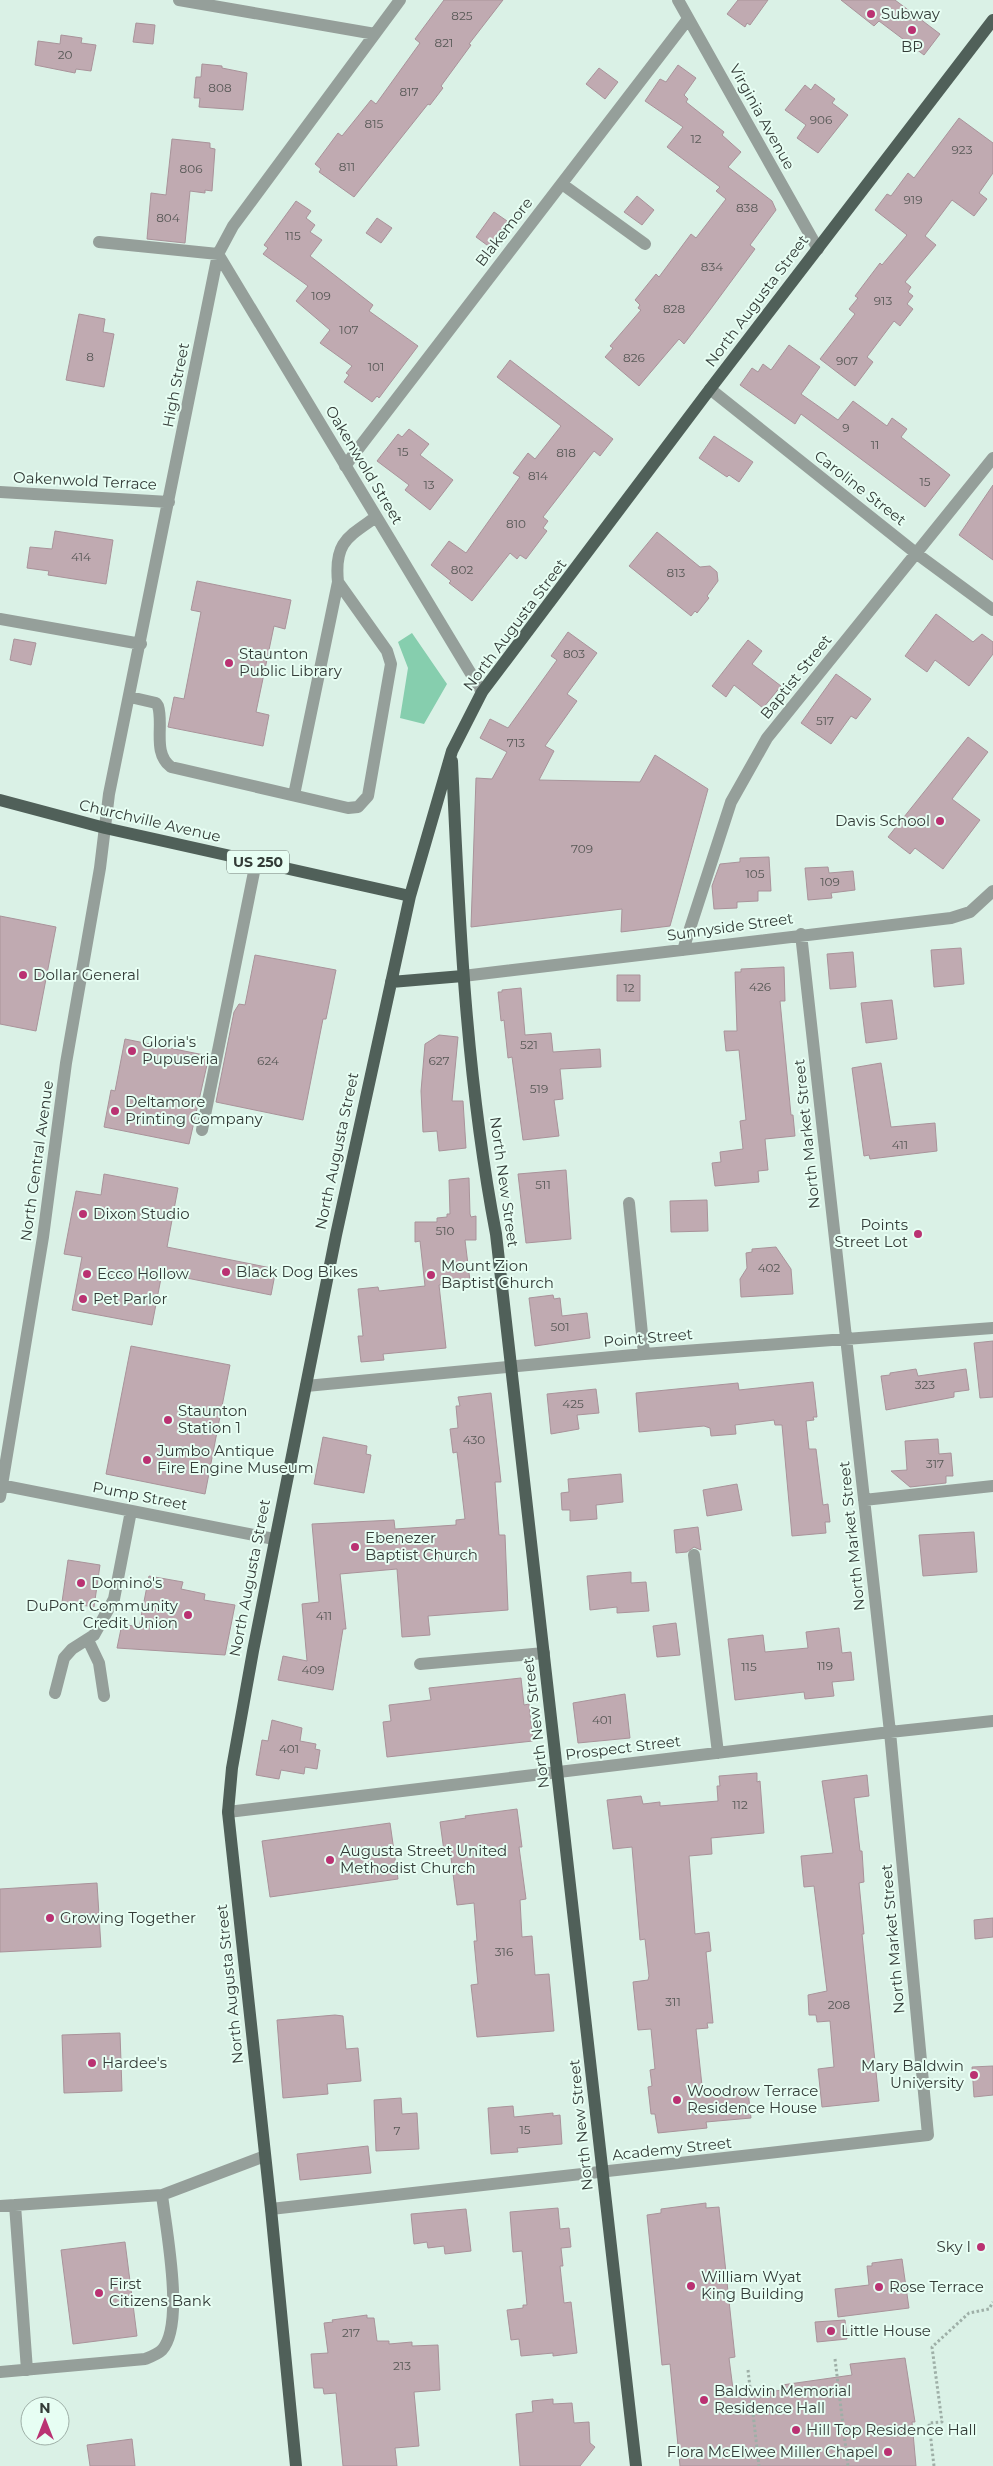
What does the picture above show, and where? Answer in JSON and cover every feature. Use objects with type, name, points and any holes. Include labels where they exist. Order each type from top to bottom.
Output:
[{"type":"main road","name":"North Augusta Street","points":[[296,2466],[271,2209],[228,1812],[234,1753],[274,1539],[377,1042],[410,896],[452,751],[482,692],[710,389],[993,20]]},
{"type":"main road","name":"North New Street","points":[[452,751],[463,976],[484,1170],[496,1234],[636,2466]]},
{"type":"main road","name":"Churchville Avenue","points":[[0,800],[106,828],[410,896]]},
{"type":"main road","points":[[391,982],[463,976]]},
{"type":"street","points":[[179,0],[375,34]]},
{"type":"street","name":"High Street","points":[[106,828],[109,794],[141,644],[218,254],[233,226],[400,0]]},
{"type":"street","name":"Virginia Avenue","points":[[678,0],[818,249]]},
{"type":"street","name":"Blakemore","points":[[345,466],[688,19]]},
{"type":"street","points":[[562,184],[645,244]]},
{"type":"street","points":[[99,242],[218,254]]},
{"type":"street","name":"Oakenwold Street","points":[[218,254],[482,692]]},
{"type":"street","name":"Caroline Street","points":[[710,389],[917,554],[993,610]]},
{"type":"street","name":"Baptist Street","points":[[683,950],[730,802],[767,738],[993,458]]},
{"type":"street","name":"Oakenwold Terrace","points":[[0,492],[169,502]]},
{"type":"street","points":[[294,795],[338,582],[341,547],[345,539],[376,517]]},
{"type":"street","points":[[130,697],[156,703],[158,706],[161,752],[171,768],[348,808],[358,807],[368,796],[391,664],[387,651],[338,582]]},
{"type":"street","points":[[0,619],[141,644]]},
{"type":"street","name":"North Central Avenue","points":[[1,1489],[43,1237],[66,1063],[106,828]]},
{"type":"street","points":[[202,1130],[256,862]]},
{"type":"street","name":"Sunnyside Street","points":[[463,976],[963,915],[977,908],[993,891]]},
{"type":"street","name":"North Market Street","points":[[801,934],[890,1732],[928,2135]]},
{"type":"street","points":[[629,1203],[644,1354]]},
{"type":"street","name":"Point Street","points":[[306,1386],[644,1354],[993,1328]]},
{"type":"street","points":[[864,1500],[993,1486]]},
{"type":"street","name":"Pump Street","points":[[1,1489],[131,1511],[274,1539]]},
{"type":"street","points":[[55,1693],[64,1658],[72,1649],[94,1635],[114,1599],[131,1511]]},
{"type":"street","points":[[694,1555],[718,1753]]},
{"type":"street","points":[[88,1640],[99,1662],[104,1696]]},
{"type":"street","points":[[420,1664],[544,1653]]},
{"type":"street","name":"Prospect Street","points":[[228,1812],[993,1721]]},
{"type":"street","name":"Academy Street","points":[[271,2209],[928,2135]]},
{"type":"street","points":[[0,2206],[162,2195],[264,2156]]},
{"type":"street","points":[[0,2372],[145,2359],[162,2351],[170,2336],[174,2304],[162,2195]]},
{"type":"street","points":[[15,2205],[27,2370]]},
{"type":"path","points":[[934,2466],[929,2423],[942,2422],[932,2348],[969,2313],[989,2309],[993,2302]]},
{"type":"path","points":[[835,2359],[848,2466]]},
{"type":"path","points":[[748,2370],[759,2466]]},
{"type":"green space","points":[[412,633],[447,684],[424,724],[400,718],[408,668],[398,642]]},
{"type":"building","points":[[444,0],[503,0],[469,44],[471,45],[441,86],[443,88],[354,197],[319,172],[321,169],[315,164],[338,133],[342,136],[371,100],[376,104],[420,43],[415,39]]},
{"type":"building","points":[[738,0],[768,0],[750,25],[747,23],[745,27],[727,14]]},
{"type":"building","points":[[841,0],[895,0],[940,34],[924,55],[879,21],[874,26]]},
{"type":"building","points":[[136,23],[155,25],[153,44],[133,42]]},
{"type":"building","points":[[61,35],[82,38],[81,43],[96,45],[91,71],[76,69],[75,73],[35,65],[38,41],[60,44]]},
{"type":"building","points":[[202,64],[222,66],[222,68],[247,73],[243,110],[199,107],[200,98],[194,98],[196,77],[201,77]]},
{"type":"building","points":[[678,65],[696,78],[684,95],[688,99],[686,102],[724,132],[722,135],[741,152],[728,167],[772,201],[776,210],[750,245],[755,249],[684,344],[679,339],[639,386],[605,357],[613,348],[610,346],[641,310],[638,308],[640,305],[635,300],[656,274],[659,277],[691,234],[696,238],[726,199],[716,191],[720,187],[667,147],[683,127],[645,101],[660,79],[666,82]]},
{"type":"building","points":[[599,68],[618,82],[605,99],[586,84]]},
{"type":"building","points":[[815,84],[835,99],[832,103],[848,115],[818,153],[797,138],[806,125],[785,110],[805,85],[811,90]]},
{"type":"building","points":[[959,118],[993,143],[993,173],[979,193],[987,199],[974,216],[952,200],[925,236],[936,245],[905,282],[911,287],[908,292],[913,296],[907,304],[913,309],[900,326],[894,321],[867,357],[873,362],[855,386],[820,359],[855,314],[849,309],[858,298],[855,296],[880,263],[882,265],[907,235],[875,210],[887,194],[891,196],[908,173],[914,178]]},
{"type":"building","points":[[172,139],[210,143],[210,148],[215,149],[212,191],[205,190],[205,193],[190,191],[185,243],[147,239],[151,193],[166,195]]},
{"type":"building","points":[[637,196],[654,210],[642,225],[624,212]]},
{"type":"building","points":[[296,201],[311,211],[306,218],[315,225],[310,232],[322,240],[310,256],[373,305],[369,311],[418,346],[379,398],[377,396],[372,402],[344,382],[349,375],[346,373],[352,366],[320,343],[330,330],[296,301],[308,286],[263,254],[268,248],[264,245]]},
{"type":"building","points":[[494,212],[510,223],[491,248],[476,237]]},
{"type":"building","points":[[377,218],[392,228],[381,243],[366,233]]},
{"type":"building","points":[[79,314],[105,319],[103,332],[114,334],[104,387],[66,380]]},
{"type":"building","points":[[789,345],[820,367],[801,394],[838,420],[853,401],[887,426],[892,418],[907,429],[901,437],[950,475],[925,507],[801,414],[795,424],[740,385],[752,368],[758,372],[763,364],[771,370]]},
{"type":"building","points":[[510,360],[613,439],[600,456],[594,451],[543,517],[548,521],[543,528],[547,531],[526,559],[520,555],[517,559],[510,553],[472,601],[449,583],[451,581],[431,565],[449,541],[466,553],[520,477],[513,473],[528,453],[535,459],[561,426],[497,377]]},
{"type":"building","points":[[409,429],[429,444],[420,455],[453,480],[430,510],[405,490],[409,485],[377,461],[398,434],[402,437]]},
{"type":"building","points":[[714,436],[753,462],[739,482],[729,475],[727,477],[699,458]]},
{"type":"building","points":[[993,485],[993,560],[959,535]]},
{"type":"building","points":[[55,531],[113,540],[106,584],[48,575],[49,571],[27,568],[30,547],[52,549]]},
{"type":"building","points":[[657,532],[700,567],[710,566],[717,572],[718,581],[707,596],[709,598],[697,613],[695,611],[691,616],[629,566]]},
{"type":"building","name":"Staunton Public Library","points":[[197,581],[291,600],[285,629],[274,626],[256,712],[269,715],[263,746],[168,727],[174,697],[184,699],[201,612],[191,610]]},
{"type":"building","points":[[936,614],[973,642],[982,634],[993,642],[993,654],[969,686],[935,660],[927,672],[905,656]]},
{"type":"building","points":[[568,632],[597,653],[567,694],[577,701],[545,746],[554,751],[539,780],[640,782],[655,755],[708,789],[670,926],[621,932],[622,909],[471,927],[476,778],[492,779],[507,752],[480,738],[490,719],[508,728],[557,660],[551,656]]},
{"type":"building","points":[[14,639],[36,643],[31,665],[10,660]]},
{"type":"building","points":[[748,640],[762,651],[752,664],[781,686],[763,708],[734,685],[726,697],[712,686]]},
{"type":"building","points":[[836,674],[871,699],[856,719],[851,716],[831,744],[801,723]]},
{"type":"building","points":[[968,737],[988,752],[952,799],[980,820],[943,869],[915,848],[910,854],[888,837]]},
{"type":"building","points":[[769,857],[771,891],[758,891],[758,901],[737,902],[737,908],[714,909],[712,886],[720,864],[740,862],[740,858]]},
{"type":"building","points":[[828,867],[829,873],[853,871],[855,890],[831,893],[832,898],[808,900],[805,868]]},
{"type":"building","name":"Dollar General","points":[[0,916],[56,927],[36,1031],[0,1024]]},
{"type":"building","points":[[961,948],[964,984],[934,987],[931,950]]},
{"type":"building","points":[[853,952],[856,987],[830,989],[827,954]]},
{"type":"building","points":[[255,955],[336,970],[326,1019],[323,1019],[303,1120],[216,1102],[234,1012],[239,1004],[245,1005]]},
{"type":"building","points":[[784,967],[785,1001],[780,1001],[791,1115],[793,1115],[795,1136],[765,1139],[768,1170],[758,1171],[759,1182],[715,1186],[712,1163],[721,1162],[720,1152],[743,1149],[740,1121],[746,1120],[739,1050],[726,1051],[724,1031],[737,1031],[735,972],[741,972],[741,969]]},
{"type":"building","points":[[617,975],[640,975],[640,1001],[617,1001]]},
{"type":"building","points":[[521,988],[525,1035],[551,1033],[553,1052],[600,1049],[601,1067],[560,1069],[563,1099],[554,1100],[559,1136],[523,1140],[512,1057],[508,1058],[504,1020],[501,1021],[498,992]]},
{"type":"building","points":[[892,1000],[897,1039],[866,1043],[861,1003]]},
{"type":"building","points":[[439,1035],[458,1037],[452,1101],[463,1101],[466,1148],[439,1151],[437,1131],[423,1132],[421,1091],[425,1044]]},
{"type":"building","points":[[125,1039],[209,1056],[189,1144],[104,1127],[111,1090],[115,1091]]},
{"type":"building","points":[[881,1063],[891,1127],[935,1123],[937,1151],[870,1159],[869,1155],[864,1156],[852,1068]]},
{"type":"building","points":[[566,1170],[571,1239],[526,1243],[518,1174]]},
{"type":"building","points":[[104,1174],[178,1188],[167,1247],[276,1269],[271,1295],[162,1273],[152,1325],[72,1310],[82,1257],[64,1254],[76,1191],[101,1195]]},
{"type":"building","points":[[469,1178],[470,1214],[471,1217],[476,1216],[476,1240],[465,1240],[470,1281],[439,1285],[446,1348],[383,1354],[384,1360],[361,1362],[358,1336],[363,1336],[358,1289],[378,1287],[379,1291],[425,1286],[420,1241],[415,1242],[415,1222],[437,1222],[437,1218],[447,1217],[447,1214],[450,1214],[449,1180]]},
{"type":"building","points":[[707,1200],[708,1231],[671,1232],[670,1201]]},
{"type":"building","points":[[776,1247],[791,1269],[793,1294],[741,1297],[740,1279],[747,1268],[746,1253],[752,1252],[752,1249]]},
{"type":"building","points":[[553,1295],[554,1299],[560,1298],[562,1316],[587,1313],[590,1338],[535,1346],[529,1298]]},
{"type":"building","points":[[993,1341],[993,1397],[980,1398],[974,1343]]},
{"type":"building","name":"Staunton Station 1","points":[[131,1346],[230,1365],[205,1494],[106,1474]]},
{"type":"building","points":[[916,1369],[918,1376],[966,1369],[969,1390],[954,1392],[954,1397],[886,1410],[881,1376]]},
{"type":"building","points":[[813,1382],[817,1417],[813,1417],[814,1420],[806,1421],[809,1449],[816,1449],[823,1505],[828,1504],[830,1522],[825,1522],[826,1533],[792,1536],[782,1425],[775,1425],[774,1420],[735,1425],[736,1434],[711,1436],[710,1428],[704,1426],[639,1432],[636,1393],[738,1383],[739,1390]]},
{"type":"building","points":[[596,1389],[599,1413],[577,1415],[579,1429],[551,1434],[547,1394]]},
{"type":"building","points":[[491,1393],[501,1482],[495,1482],[499,1535],[505,1535],[508,1610],[428,1616],[430,1635],[402,1637],[397,1569],[340,1574],[346,1629],[343,1629],[333,1690],[278,1680],[283,1656],[307,1661],[302,1604],[319,1602],[312,1524],[394,1520],[395,1529],[456,1525],[456,1520],[465,1519],[457,1452],[453,1453],[450,1429],[458,1428],[456,1406],[460,1406],[458,1397]]},
{"type":"building","points":[[323,1437],[367,1446],[366,1454],[371,1455],[364,1493],[314,1484]]},
{"type":"building","points":[[938,1439],[939,1454],[951,1453],[953,1476],[946,1476],[946,1483],[910,1487],[891,1471],[907,1470],[905,1441]]},
{"type":"building","points":[[621,1474],[623,1502],[596,1505],[597,1519],[570,1521],[570,1510],[562,1510],[561,1493],[569,1492],[568,1479]]},
{"type":"building","points":[[737,1484],[742,1510],[707,1516],[703,1490]]},
{"type":"building","points":[[698,1527],[701,1550],[694,1547],[687,1552],[676,1553],[674,1530]]},
{"type":"building","points":[[974,1532],[977,1572],[923,1576],[919,1535]]},
{"type":"building","name":"Domino's","points":[[68,1560],[100,1565],[94,1607],[62,1602]]},
{"type":"building","points":[[631,1572],[631,1583],[646,1582],[649,1611],[617,1613],[617,1607],[590,1610],[587,1576]]},
{"type":"building","name":"DuPont Community Credit Union","points":[[149,1576],[183,1582],[181,1589],[205,1594],[204,1600],[235,1605],[225,1655],[117,1648],[122,1624],[139,1627]]},
{"type":"building","points":[[676,1623],[680,1655],[657,1657],[653,1626]]},
{"type":"building","points":[[839,1628],[842,1653],[851,1652],[854,1680],[832,1682],[834,1696],[805,1699],[804,1692],[735,1700],[728,1639],[763,1635],[765,1652],[808,1648],[806,1632]]},
{"type":"building","points":[[521,1678],[524,1705],[529,1704],[533,1741],[387,1757],[383,1722],[391,1721],[389,1705],[431,1700],[429,1688]]},
{"type":"building","points":[[625,1694],[630,1738],[578,1743],[573,1703]]},
{"type":"building","points":[[272,1720],[302,1728],[300,1741],[316,1744],[315,1749],[320,1750],[317,1769],[305,1767],[304,1774],[281,1770],[279,1779],[256,1775],[262,1740],[268,1741]]},
{"type":"building","points":[[757,1773],[757,1782],[760,1781],[764,1833],[711,1838],[712,1854],[689,1856],[695,1934],[709,1932],[711,1951],[706,1952],[713,2023],[707,2023],[708,2028],[696,2029],[703,2095],[748,2091],[751,2118],[706,2122],[707,2128],[658,2133],[655,2114],[651,2114],[648,2087],[652,2086],[650,2070],[655,2069],[651,2029],[638,2030],[633,1982],[648,1980],[649,1976],[645,1939],[640,1940],[632,1847],[613,1849],[607,1800],[641,1796],[643,1804],[660,1802],[660,1806],[718,1801],[717,1786],[720,1786],[719,1776]]},
{"type":"building","points":[[867,1775],[869,1796],[854,1798],[860,1851],[862,1851],[864,1882],[859,1883],[864,1934],[862,1934],[879,2101],[822,2107],[818,2069],[834,2067],[830,2021],[817,2022],[816,2015],[809,2015],[808,1995],[827,1991],[814,1886],[804,1887],[801,1856],[833,1853],[822,1781]]},
{"type":"building","points":[[517,1809],[522,1847],[519,1847],[526,1899],[520,1900],[522,1937],[532,1936],[535,1975],[549,1974],[554,2031],[477,2037],[471,1985],[478,1984],[474,1941],[477,1941],[474,1903],[457,1905],[450,1850],[444,1851],[440,1822],[466,1818],[465,1816]]},
{"type":"building","name":"Augusta Street United Methodist Church","points":[[390,1823],[398,1879],[270,1897],[262,1841]]},
{"type":"building","name":"Growing Together","points":[[97,1883],[101,1947],[0,1952],[0,1889]]},
{"type":"building","points":[[993,1918],[993,1937],[975,1939],[974,1920]]},
{"type":"building","points":[[343,2016],[346,2049],[358,2048],[361,2081],[327,2084],[328,2094],[283,2098],[277,2020]]},
{"type":"building","name":"Hardee's","points":[[120,2033],[122,2091],[64,2093],[62,2035]]},
{"type":"building","points":[[993,2066],[993,2095],[974,2097],[972,2067]]},
{"type":"building","points":[[401,2098],[402,2114],[417,2113],[419,2149],[376,2151],[374,2100]]},
{"type":"building","points":[[513,2106],[514,2117],[553,2113],[553,2116],[560,2115],[562,2144],[517,2148],[518,2152],[491,2154],[488,2108]]},
{"type":"building","points":[[368,2146],[371,2173],[300,2180],[297,2154]]},
{"type":"building","points":[[706,2203],[706,2208],[719,2207],[735,2357],[729,2358],[734,2397],[782,2390],[782,2385],[852,2375],[850,2364],[905,2358],[915,2422],[912,2422],[916,2466],[680,2466],[670,2364],[662,2365],[647,2215],[661,2213],[661,2209]]},
{"type":"building","points":[[558,2208],[560,2229],[569,2228],[571,2247],[561,2248],[563,2266],[560,2266],[564,2303],[571,2302],[577,2353],[553,2356],[553,2353],[521,2356],[519,2339],[511,2340],[507,2310],[523,2308],[523,2305],[527,2305],[522,2251],[513,2252],[510,2212]]},
{"type":"building","points":[[466,2209],[471,2251],[445,2254],[444,2246],[428,2248],[427,2242],[414,2244],[411,2214]]},
{"type":"building","name":"First Citizens Bank","points":[[125,2242],[137,2336],[73,2344],[61,2250]]},
{"type":"building","name":"Rose Terrace","points":[[902,2259],[909,2308],[838,2317],[835,2289],[869,2285],[867,2266],[872,2266],[872,2263]]},
{"type":"building","points":[[367,2315],[367,2318],[374,2318],[377,2341],[389,2341],[389,2344],[412,2342],[412,2346],[438,2345],[440,2390],[414,2392],[419,2446],[395,2448],[397,2466],[343,2466],[336,2393],[324,2394],[323,2388],[314,2388],[311,2354],[328,2353],[324,2323]]},
{"type":"building","name":"Little House","points":[[845,2320],[847,2339],[817,2342],[815,2322]]},
{"type":"building","points":[[553,2399],[553,2404],[572,2403],[574,2423],[589,2422],[590,2443],[595,2447],[580,2466],[520,2466],[516,2414],[533,2412],[532,2401]]},
{"type":"building","points":[[132,2439],[135,2466],[90,2466],[87,2445]]},
{"type":"place","name":"Subway","points":[[871,14]]},
{"type":"place","name":"BP","points":[[912,30]]},
{"type":"place","name":"Staunton Public Library","points":[[229,663]]},
{"type":"place","name":"Davis School","points":[[940,821]]},
{"type":"place","name":"Dollar General","points":[[23,975]]},
{"type":"place","name":"Gloria's Pupuseria","points":[[132,1051]]},
{"type":"place","name":"Deltamore Printing Company","points":[[115,1111]]},
{"type":"place","name":"Dixon Studio","points":[[83,1214]]},
{"type":"place","name":"Points Street Lot","points":[[918,1234]]},
{"type":"place","name":"Black Dog Bikes","points":[[226,1272]]},
{"type":"place","name":"Ecco Hollow","points":[[87,1274]]},
{"type":"place","name":"Mount Zion Baptist Church","points":[[431,1275]]},
{"type":"place","name":"Pet Parlor","points":[[83,1299]]},
{"type":"place","name":"Staunton Station 1","points":[[168,1420]]},
{"type":"place","name":"Jumbo Antique Fire Engine Museum","points":[[147,1460]]},
{"type":"place","name":"Ebenezer Baptist Church","points":[[355,1547]]},
{"type":"place","name":"Domino's","points":[[81,1583]]},
{"type":"place","name":"DuPont Community Credit Union","points":[[188,1615]]},
{"type":"place","name":"Augusta Street United Methodist Church","points":[[330,1860]]},
{"type":"place","name":"Growing Together","points":[[50,1918]]},
{"type":"place","name":"Hardee's","points":[[92,2063]]},
{"type":"place","name":"Mary Baldwin University","points":[[974,2075]]},
{"type":"place","name":"Woodrow Terrace Residence House","points":[[677,2100]]},
{"type":"place","name":"Sky I","points":[[981,2247]]},
{"type":"place","name":"William Wyat King Building","points":[[691,2286]]},
{"type":"place","name":"Rose Terrace","points":[[879,2287]]},
{"type":"place","name":"First Citizens Bank","points":[[99,2293]]},
{"type":"place","name":"Little House","points":[[831,2331]]},
{"type":"place","name":"Baldwin Memorial Residence Hall","points":[[704,2400]]},
{"type":"place","name":"Hill Top Residence Hall","points":[[796,2430]]},
{"type":"place","name":"Flora McElwee Miller Chapel","points":[[888,2452]]}]
